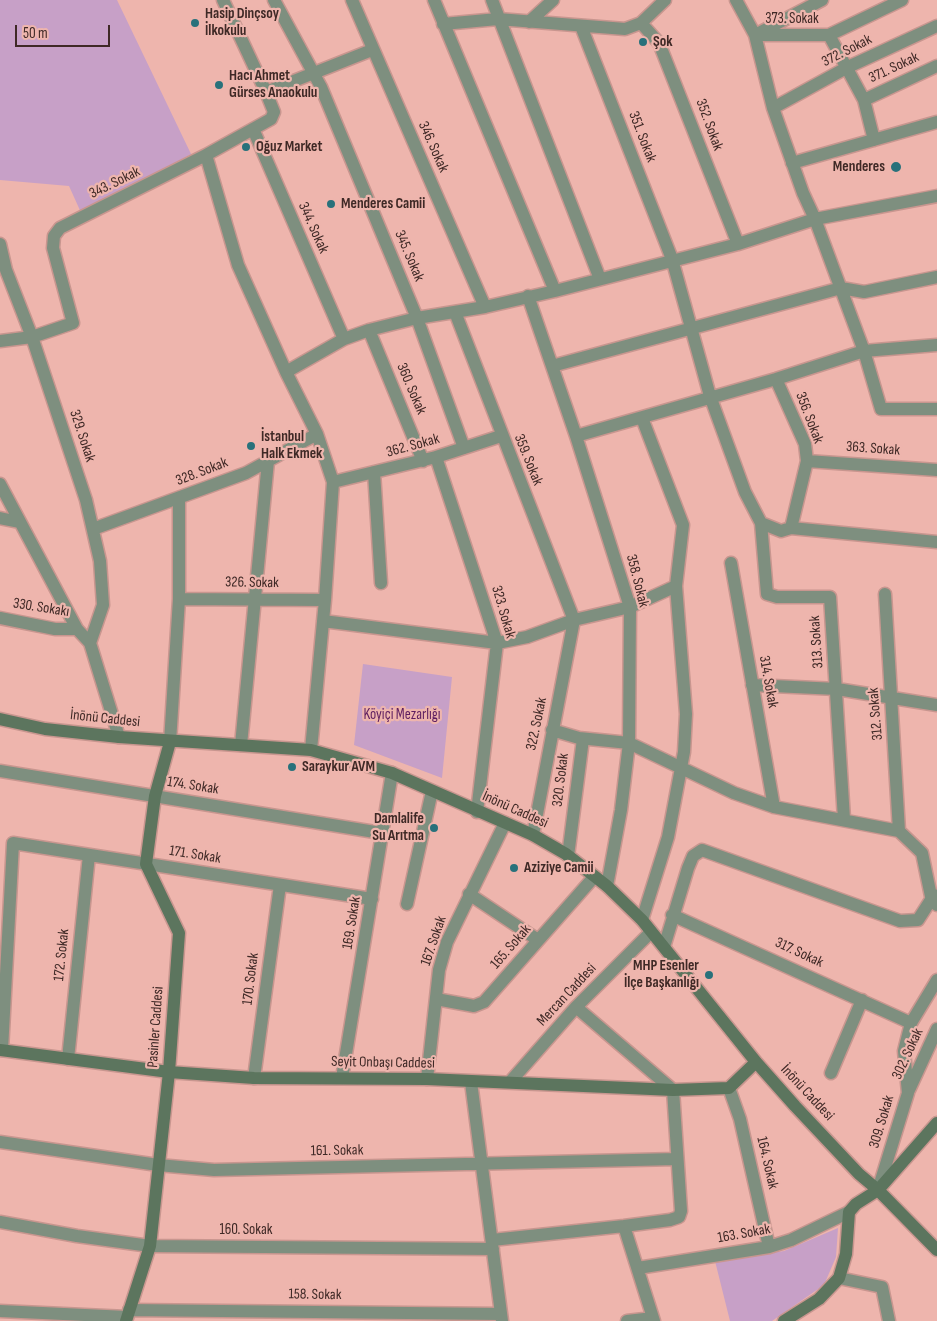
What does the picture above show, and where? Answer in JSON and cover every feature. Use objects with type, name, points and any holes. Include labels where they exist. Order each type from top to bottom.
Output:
[{"type":"street","points":[[222,0],[266,92],[312,72],[372,50]]},
{"type":"street","name":"345. Sokak","points":[[274,0],[321,87],[417,318],[464,448]]},
{"type":"street","name":"346. Sokak","points":[[352,0],[372,50],[485,307]]},
{"type":"street","points":[[434,0],[555,291]]},
{"type":"street","points":[[492,0],[600,279]]},
{"type":"street","points":[[529,22],[553,0]]},
{"type":"street","points":[[443,24],[498,19],[626,30],[641,23],[665,0]]},
{"type":"street","points":[[736,0],[755,35],[773,108],[802,193],[815,219],[864,351],[881,409],[937,409]]},
{"type":"street","points":[[755,35],[822,0]]},
{"type":"street","name":"373. Sokak","points":[[755,35],[829,35],[902,0]]},
{"type":"street","name":"352. Sokak","points":[[641,23],[659,43],[738,244]]},
{"type":"street","name":"351. Sokak","points":[[581,26],[672,259],[710,396],[745,492],[761,523]]},
{"type":"street","name":"372. Sokak","points":[[773,108],[848,67],[937,26]]},
{"type":"street","name":"373. Sokak","points":[[829,35],[848,67],[864,100],[874,140]]},
{"type":"street","name":"371. Sokak","points":[[864,100],[937,66]]},
{"type":"street","name":"343. Sokak","points":[[32,337],[73,322],[53,248],[54,236],[60,228],[206,155],[271,119],[274,112],[266,92]]},
{"type":"street","points":[[792,163],[937,122]]},
{"type":"street","name":"344. Sokak","points":[[253,129],[344,339]]},
{"type":"street","points":[[206,155],[238,264],[286,372],[317,434],[333,482],[325,600],[311,750]]},
{"type":"street","points":[[286,372],[344,339],[369,330],[417,318],[485,307],[555,291],[672,259],[738,244],[815,219],[937,196]]},
{"type":"street","name":"329. Sokak","points":[[0,244],[3,270],[32,337],[86,500],[100,561],[103,605],[90,643]]},
{"type":"street","points":[[552,366],[841,288],[864,292],[937,277]]},
{"type":"street","name":"358. Sokak","points":[[528,296],[576,436],[630,606],[629,743],[621,810],[606,886]]},
{"type":"street","name":"359. Sokak","points":[[454,312],[574,620]]},
{"type":"street","name":"360. Sokak","points":[[369,330],[423,461]]},
{"type":"street","points":[[0,340],[32,337]]},
{"type":"street","points":[[576,436],[864,351],[937,345]]},
{"type":"street","name":"356. Sokak","points":[[776,378],[805,444],[807,461],[791,528]]},
{"type":"street","points":[[642,418],[683,525],[676,586],[686,714],[684,752],[668,837],[642,920]]},
{"type":"street","name":"328. Sokak","points":[[92,529],[179,499],[246,473],[317,434]]},
{"type":"street","name":"362. Sokak","points":[[333,482],[423,461],[501,436]]},
{"type":"street","name":"323. Sokak","points":[[436,457],[497,643],[477,812]]},
{"type":"street","points":[[241,745],[268,461]]},
{"type":"street","name":"363. Sokak","points":[[807,461],[937,470]]},
{"type":"street","points":[[374,472],[381,583]]},
{"type":"street","points":[[0,484],[77,629],[90,643],[119,737]]},
{"type":"street","points":[[146,864],[155,796],[170,742],[179,599],[179,499]]},
{"type":"street","points":[[0,518],[19,522]]},
{"type":"street","points":[[761,523],[781,531],[791,528],[937,542]]},
{"type":"street","name":"313. Sokak","points":[[761,523],[767,594],[777,597],[830,598],[844,819]]},
{"type":"street","name":"314. Sokak","points":[[731,562],[774,807]]},
{"type":"street","points":[[323,621],[497,643],[527,637],[574,620],[630,606],[676,586]]},
{"type":"street","name":"312. Sokak","points":[[885,594],[899,831]]},
{"type":"street","name":"326. Sokak","points":[[179,599],[325,600]]},
{"type":"street","name":"330. Sokakı","points":[[0,618],[54,629],[77,629]]},
{"type":"street","name":"322. Sokak","points":[[533,834],[552,730],[569,655],[574,620]]},
{"type":"street","points":[[752,685],[837,689],[937,705]]},
{"type":"street","name":"İnönü Caddesi","points":[[0,719],[45,729],[119,737],[170,742],[311,750],[392,772],[477,812],[533,834],[568,856],[606,886],[642,920],[756,1062],[860,1174],[937,1250]]},
{"type":"street","points":[[552,730],[583,739],[629,743],[734,793],[774,807],[899,831],[922,853],[934,903]]},
{"type":"street","name":"320. Sokak","points":[[568,856],[583,739]]},
{"type":"street","name":"174. Sokak","points":[[0,771],[381,833]]},
{"type":"street","name":"169. Sokak","points":[[342,1078],[392,772]]},
{"type":"street","points":[[407,904],[432,791]]},
{"type":"street","name":"167. Sokak","points":[[427,1079],[439,970],[447,942],[505,823]]},
{"type":"street","name":"171. Sokak","points":[[1,1050],[13,843],[372,900]]},
{"type":"street","points":[[664,947],[672,915],[693,856],[702,850],[900,921],[918,920],[934,903],[937,888]]},
{"type":"street","name":"172. Sokak","points":[[68,1059],[89,855]]},
{"type":"street","name":"Pasinler Caddesi","points":[[127,1316],[150,1246],[169,1072],[179,933],[146,864]]},
{"type":"street","name":"165. Sokak","points":[[436,998],[474,1006],[484,1002],[594,877]]},
{"type":"street","name":"170. Sokak","points":[[254,1078],[280,885]]},
{"type":"street","points":[[469,894],[538,940]]},
{"type":"street","name":"317. Sokak","points":[[672,915],[911,1022]]},
{"type":"street","name":"Mercan Caddesi","points":[[510,1082],[576,1007],[651,932]]},
{"type":"street","name":"309. Sokak","points":[[878,1190],[908,1093],[904,1051],[911,1022],[937,980]]},
{"type":"street","points":[[831,1073],[862,1000]]},
{"type":"street","points":[[576,1007],[673,1090],[676,1159]]},
{"type":"street","name":"302. Sokak","points":[[908,1093],[918,1067],[937,1030]]},
{"type":"street","name":"Seyit Onbaşı Caddesi","points":[[1,1050],[169,1072],[254,1078],[427,1079],[673,1090],[729,1088]]},
{"type":"street","points":[[729,1088],[756,1062]]},
{"type":"street","points":[[471,1082],[502,1318]]},
{"type":"street","name":"164. Sokak","points":[[729,1088],[740,1119],[769,1247]]},
{"type":"street","points":[[784,1321],[819,1300],[839,1278],[846,1254],[849,1212],[856,1204],[878,1190],[937,1123]]},
{"type":"street","name":"161. Sokak","points":[[0,1142],[158,1166],[214,1170],[676,1159]]},
{"type":"street","name":"160. Sokak","points":[[0,1222],[78,1236],[150,1246],[492,1244],[670,1220],[679,1216],[681,1211],[676,1159]]},
{"type":"street","name":"163. Sokak","points":[[638,1268],[769,1247],[791,1240],[849,1212]]},
{"type":"street","points":[[624,1226],[654,1320],[627,1321]]},
{"type":"street","points":[[839,1278],[882,1287],[889,1321]]},
{"type":"street","name":"158. Sokak","points":[[0,1311],[62,1317],[502,1318]]},
{"type":"green space","points":[[0,0],[117,0],[191,154],[83,217],[69,186],[0,180]]},
{"type":"green space","name":"Köyiçi Mezarlığı","points":[[363,664],[452,677],[442,778],[354,745]]},
{"type":"green space","points":[[838,1228],[836,1257],[824,1285],[772,1321],[730,1321],[715,1261],[784,1251]]},
{"type":"place","name":"Hasip Dinçsoy İlkokulu","points":[[195,23]]},
{"type":"place","name":"Şok","points":[[643,42]]},
{"type":"place","name":"Hacı Ahmet Gürses Anaokulu","points":[[219,85]]},
{"type":"place","name":"Oğuz Market","points":[[246,147]]},
{"type":"place","name":"Menderes","points":[[896,167]]},
{"type":"place","name":"Menderes Camii","points":[[331,204]]},
{"type":"place","name":"İstanbul Halk Ekmek","points":[[251,446]]},
{"type":"place","name":"Saraykur AVM","points":[[292,767]]},
{"type":"place","name":"Damlalife Su Arıtma","points":[[434,828]]},
{"type":"place","name":"Aziziye Camii","points":[[514,868]]},
{"type":"place","name":"MHP Esenler İlçe Başkanlığı","points":[[709,975]]}]
